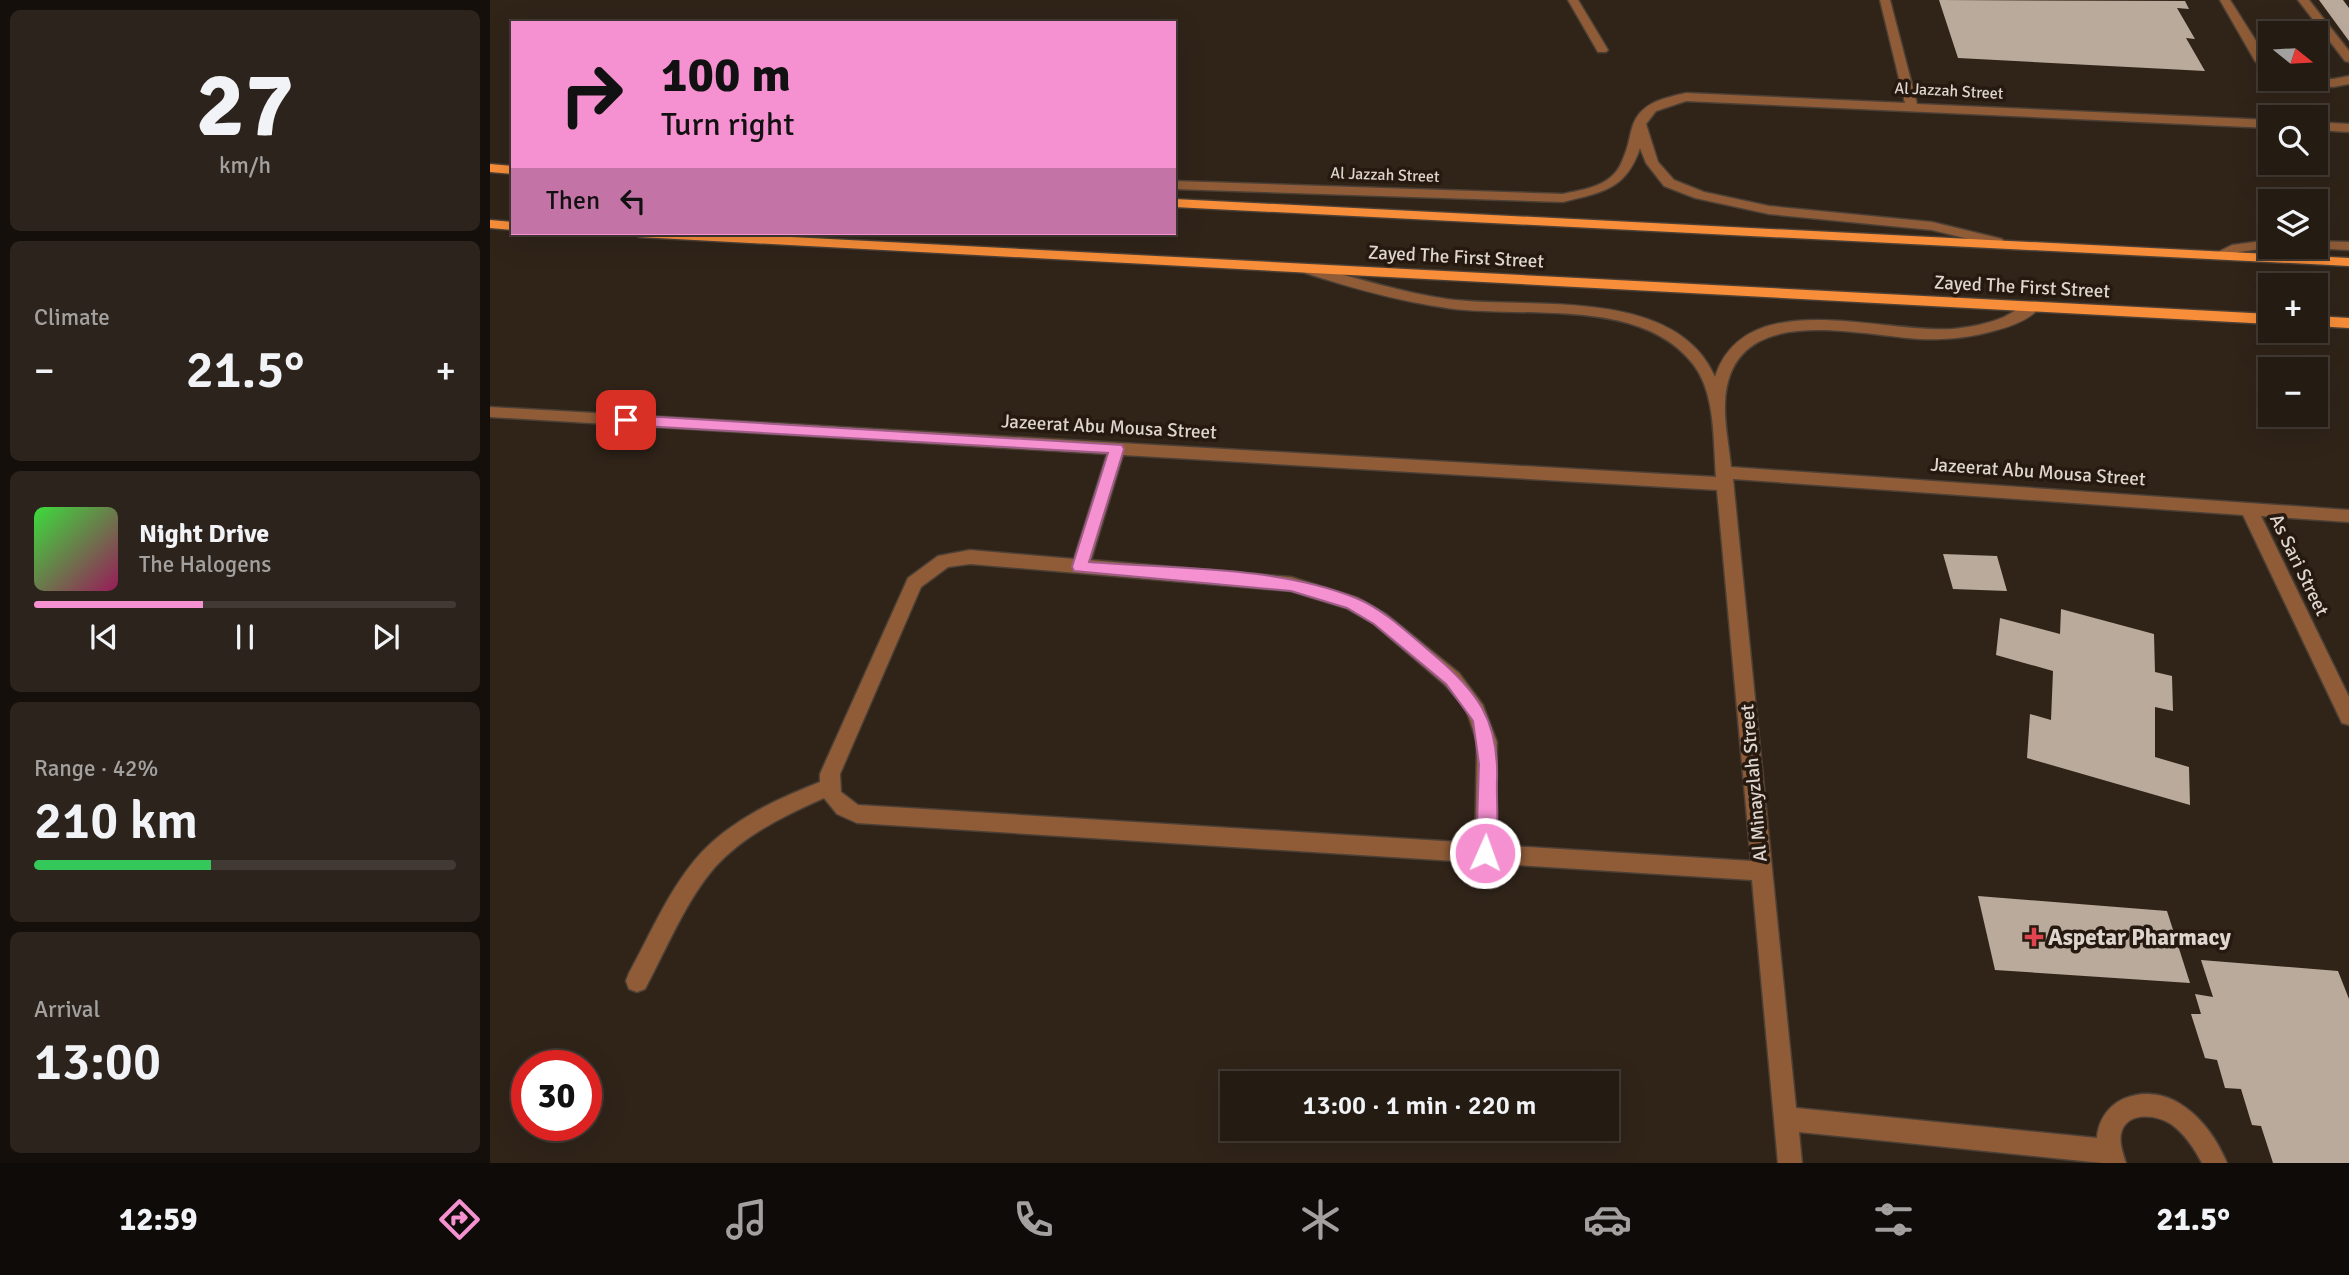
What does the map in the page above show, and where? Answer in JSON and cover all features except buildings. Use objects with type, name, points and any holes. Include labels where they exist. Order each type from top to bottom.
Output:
[{"type":"main road","points":[[490,169],[511,170]]},
{"type":"main road","name":"Zayed The First Street","points":[[1176,203],[1997,242],[2349,262]]},
{"type":"main road","points":[[490,224],[511,226]]},
{"type":"main road","name":"Zayed The First Street","points":[[676,235],[2258,318]]},
{"type":"main road","points":[[2328,322],[2349,323]]},
{"type":"street","points":[[1573,0],[1602,50]]},
{"type":"street","points":[[1885,0],[1912,107]]},
{"type":"street","points":[[2225,0],[2258,58]]},
{"type":"street","points":[[2303,0],[2349,59]]},
{"type":"street","points":[[2328,83],[2349,80]]},
{"type":"street","name":"Al Jazzah Street","points":[[1176,185],[1563,198],[1607,186],[1622,174],[1640,119],[1653,107],[1686,97],[2258,123]]},
{"type":"street","points":[[1638,126],[1652,163],[1669,183],[1700,195],[1769,210],[1933,226],[1997,242]]},
{"type":"street","points":[[2328,127],[2349,128]]},
{"type":"street","points":[[2220,255],[2237,248],[2258,245]]},
{"type":"street","points":[[2328,245],[2349,246]]},
{"type":"street","name":"Al Minayzlah Street","points":[[1307,269],[1368,288],[1469,307],[1606,315],[1646,323],[1663,330],[1700,361],[1717,402],[1790,1163]]},
{"type":"street","name":"Al Minayzlah Street","points":[[1717,402],[1728,362],[1747,341],[1761,333],[1797,325],[1947,334],[1996,326],[2017,318],[2033,307]]},
{"type":"street","name":"Jazeerat Abu Mousa Street","points":[[490,412],[1117,449],[1725,478],[2248,507],[2349,516]]},
{"type":"street","points":[[1080,567],[1117,449]]},
{"type":"street","name":"As Sari Street","points":[[2248,507],[2349,717]]},
{"type":"street","points":[[1485,853],[1488,764],[1481,721],[1474,705],[1452,679],[1380,619],[1342,599],[1291,584],[970,558],[944,561],[922,574],[909,592],[830,774],[829,787],[833,799],[843,808],[857,814],[1762,871]]},
{"type":"street","points":[[637,981],[696,874],[717,853],[763,817],[829,787]]},
{"type":"street","points":[[1786,1119],[2111,1157],[2110,1124],[2125,1108],[2150,1104],[2178,1114],[2202,1136],[2215,1163]]},
{"type":"place","name":"Aspetar Pharmacy","points":[[2034,937]]},
{"type":"route","points":[[626,420],[1117,449],[1080,567],[1291,584],[1321,591],[1352,603],[1380,619],[1452,679],[1474,705],[1487,742],[1485,853]]}]
